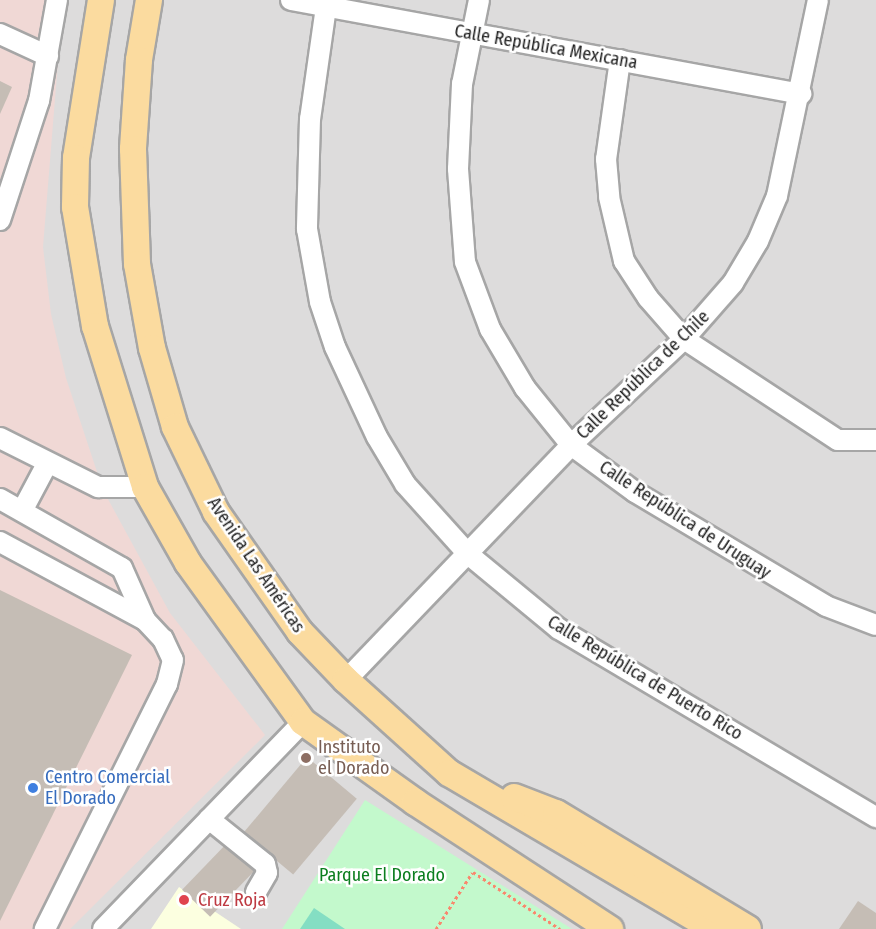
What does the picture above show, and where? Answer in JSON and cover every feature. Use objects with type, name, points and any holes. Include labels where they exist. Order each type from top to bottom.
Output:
[{"type":"main road","points":[[101,0],[76,158],[75,207],[95,326],[145,487],[188,563],[303,722],[487,849],[610,929]]},
{"type":"main road","name":"Avenida Las Américas","points":[[149,0],[139,60],[133,149],[137,264],[152,348],[175,427],[216,512],[300,632],[346,680],[449,773],[714,929]]},
{"type":"main road","points":[[449,773],[556,813],[748,929]]},
{"type":"street","points":[[0,220],[39,100],[57,0]]},
{"type":"street","name":"Calle República Mexicana","points":[[291,0],[801,94]]},
{"type":"street","name":"Calle República de Uruguay","points":[[478,0],[462,84],[458,169],[465,262],[496,339],[525,388],[571,445],[635,492],[826,606],[876,625]]},
{"type":"street","name":"Calle República de Chile","points":[[346,680],[571,445],[684,339],[733,283],[759,241],[777,196],[801,94],[818,0]]},
{"type":"street","name":"Calle República de Puerto Rico","points":[[326,7],[310,119],[308,218],[320,302],[335,347],[377,437],[405,484],[468,554],[559,629],[876,817]]},
{"type":"street","points":[[0,34],[48,56]]},
{"type":"street","points":[[620,60],[606,159],[613,226],[624,261],[648,298],[684,339],[838,440],[876,440]]},
{"type":"street","points":[[0,438],[47,464],[98,487],[145,487]]},
{"type":"street","points":[[22,511],[47,464]]},
{"type":"street","points":[[0,499],[122,568],[145,620]]},
{"type":"street","points":[[0,542],[145,620],[163,639],[172,660],[167,684],[45,929]]},
{"type":"street","points":[[103,929],[303,722]]},
{"type":"street","points":[[209,819],[265,864],[267,873],[256,892]]},
{"type":"path","points":[[436,929],[487,849]]},
{"type":"path","points":[[473,872],[560,929]]},
{"type":"shaded area","points":[[0,0],[876,0],[876,929],[0,929]]},
{"type":"shaded area","name":"Centro Comercial El Dorado","points":[[0,0],[63,0],[43,247],[51,314],[66,378],[103,490],[170,613],[265,735],[70,929],[0,929]]},
{"type":"shaded area","name":"Cruz Roja","points":[[179,887],[214,911],[241,929],[151,929]]},
{"type":"green space","name":"Parque El Dorado","points":[[365,800],[572,929],[282,929]]},
{"type":"green space","points":[[314,908],[345,929],[300,929]]},
{"type":"building","points":[[0,81],[12,87],[0,114]]},
{"type":"building","name":"Centro Comercial El Dorado","points":[[0,590],[132,655],[0,921]]},
{"type":"building","points":[[307,757],[357,799],[293,875],[243,833]]},
{"type":"building","points":[[230,840],[258,867],[210,917],[182,890]]},
{"type":"building","points":[[858,901],[876,913],[876,929],[839,929]]},
{"type":"place","name":"Instituto el Dorado","points":[[306,758]]},
{"type":"place","name":"Centro Comercial El Dorado","points":[[33,788]]},
{"type":"place","name":"Cruz Roja","points":[[184,900]]}]
